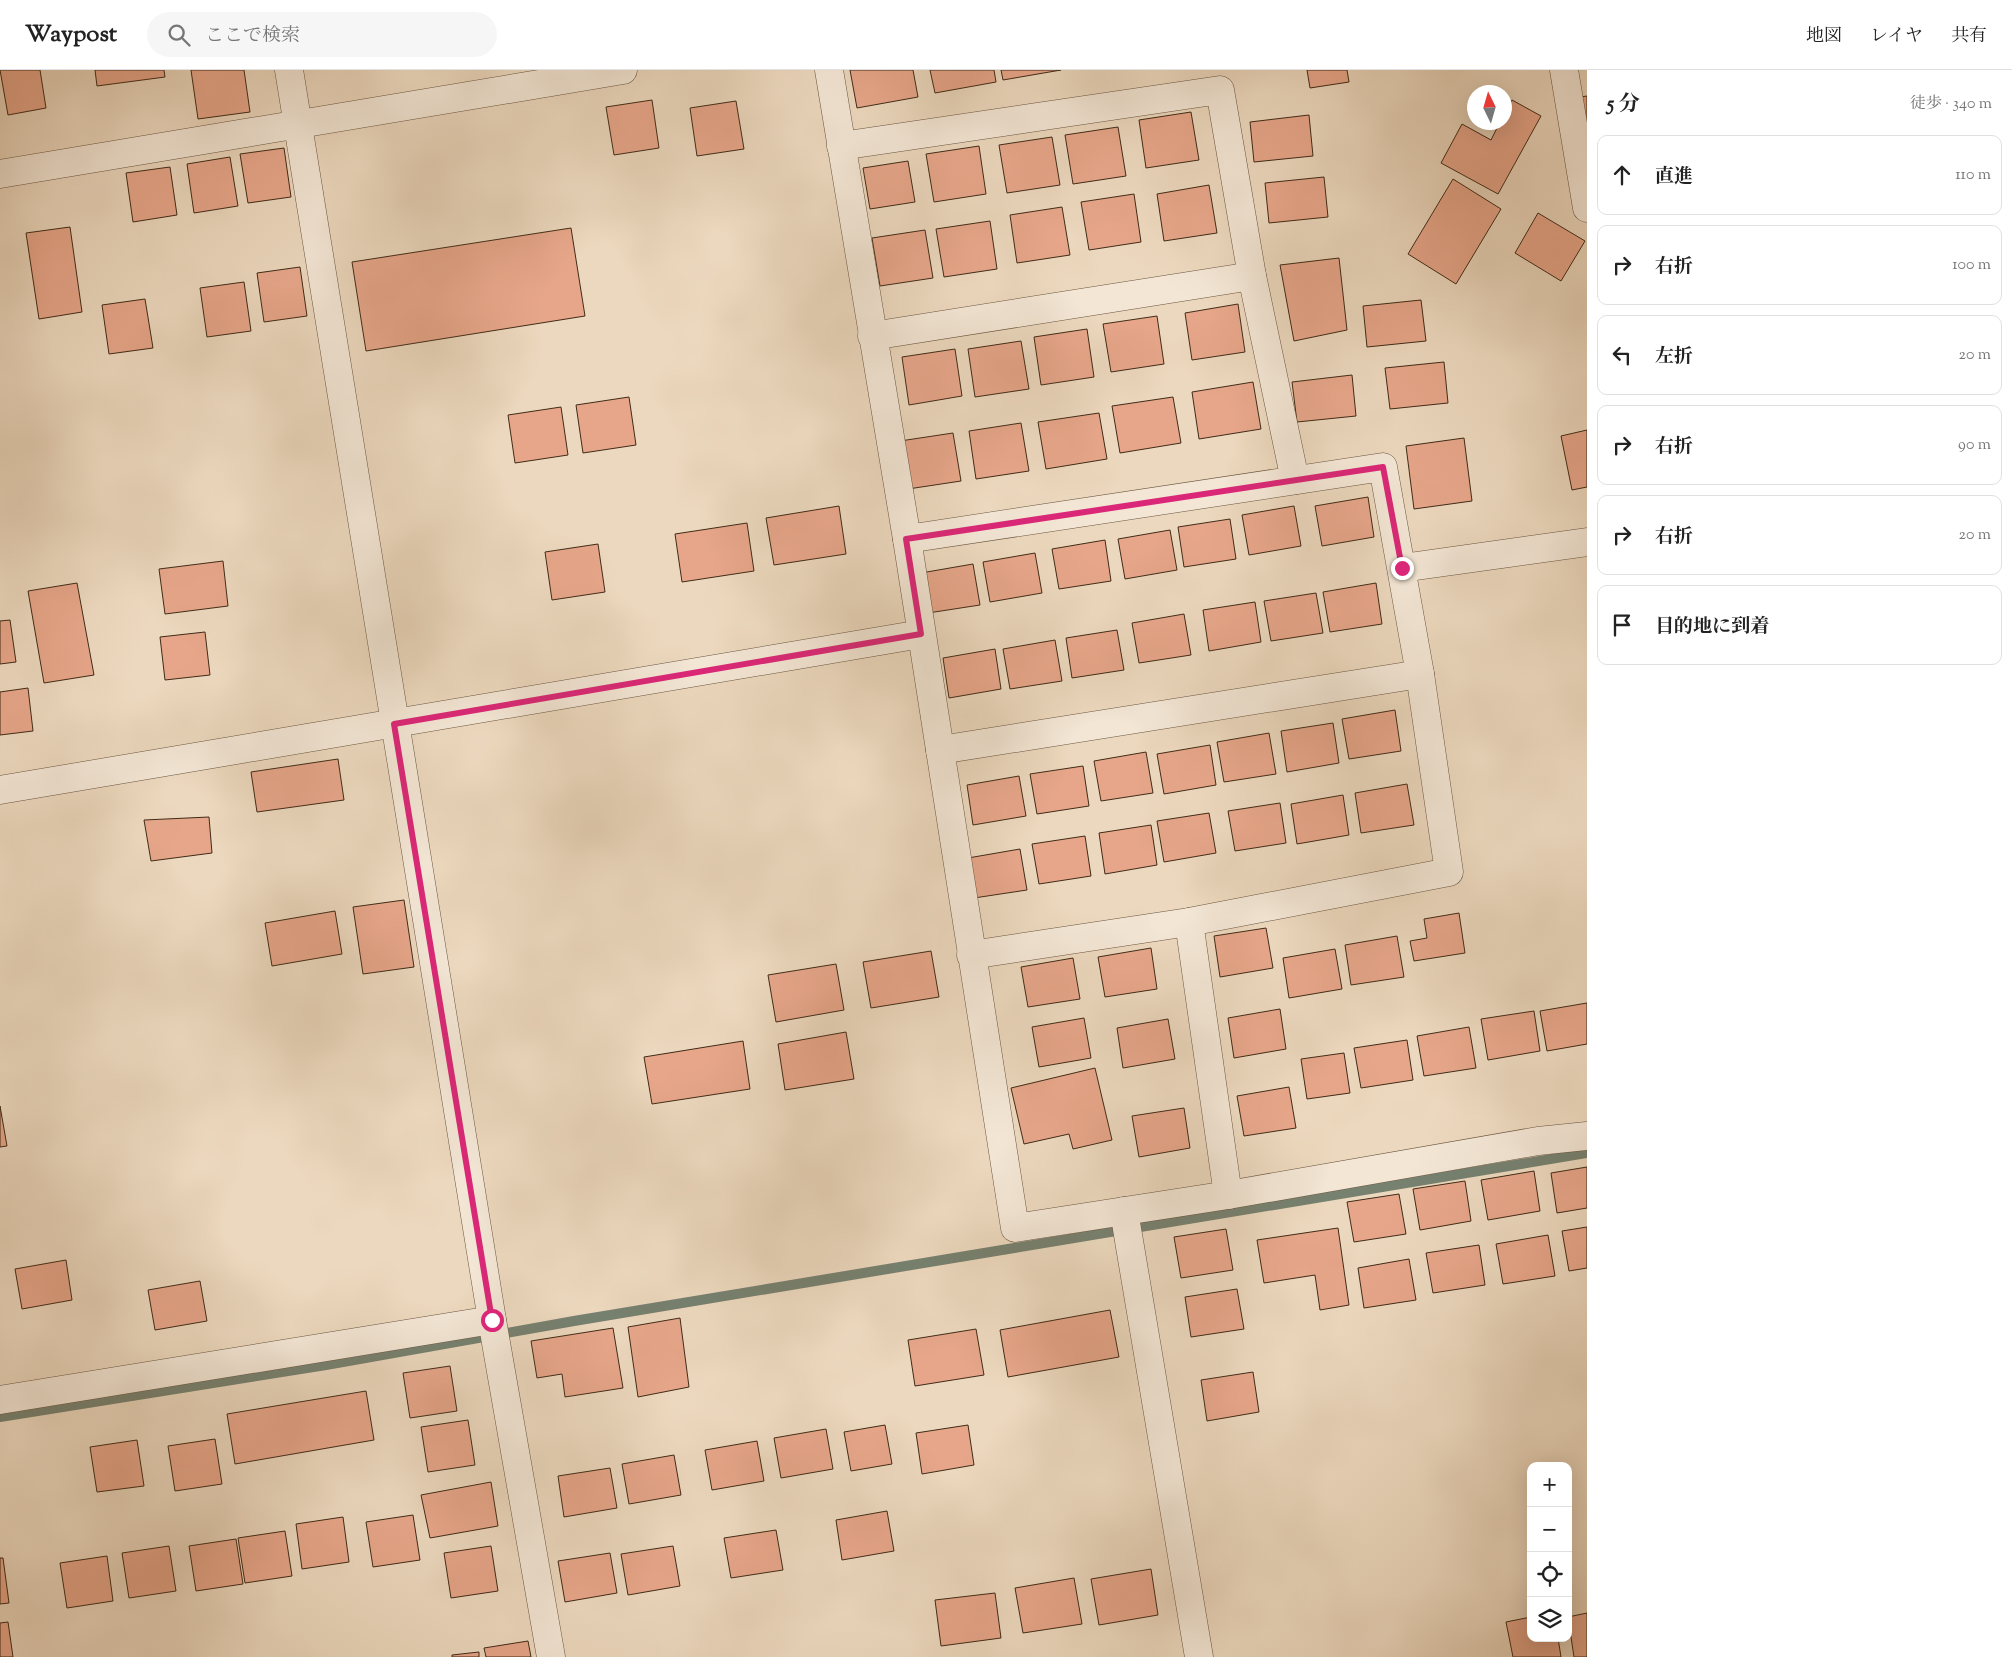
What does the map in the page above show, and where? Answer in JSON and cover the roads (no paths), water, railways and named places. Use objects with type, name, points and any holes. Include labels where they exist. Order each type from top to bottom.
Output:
[{"type":"street","points":[[289,70],[492,1320],[551,1657]]},
{"type":"street","points":[[0,174],[623,70]]},
{"type":"street","points":[[829,70],[1016,1228],[1228,1195],[1538,1141],[1587,1136]]},
{"type":"street","points":[[1572,75],[1587,208]]},
{"type":"street","points":[[841,146],[1220,90],[1252,276],[1295,480]]},
{"type":"street","points":[[872,336],[1252,276]]},
{"type":"street","points":[[906,539],[1383,467],[1420,674],[1449,872],[1189,922],[971,955]]},
{"type":"street","points":[[1402,568],[1587,542]]},
{"type":"street","points":[[0,790],[921,634]]},
{"type":"street","points":[[940,750],[1420,674]]},
{"type":"street","points":[[1189,922],[1228,1195]]},
{"type":"street","points":[[1124,1211],[1200,1657]]},
{"type":"street","points":[[0,1400],[492,1320]]},
{"type":"waterway","points":[[0,1417],[326,1365],[574,1321],[1587,1153]]}]
